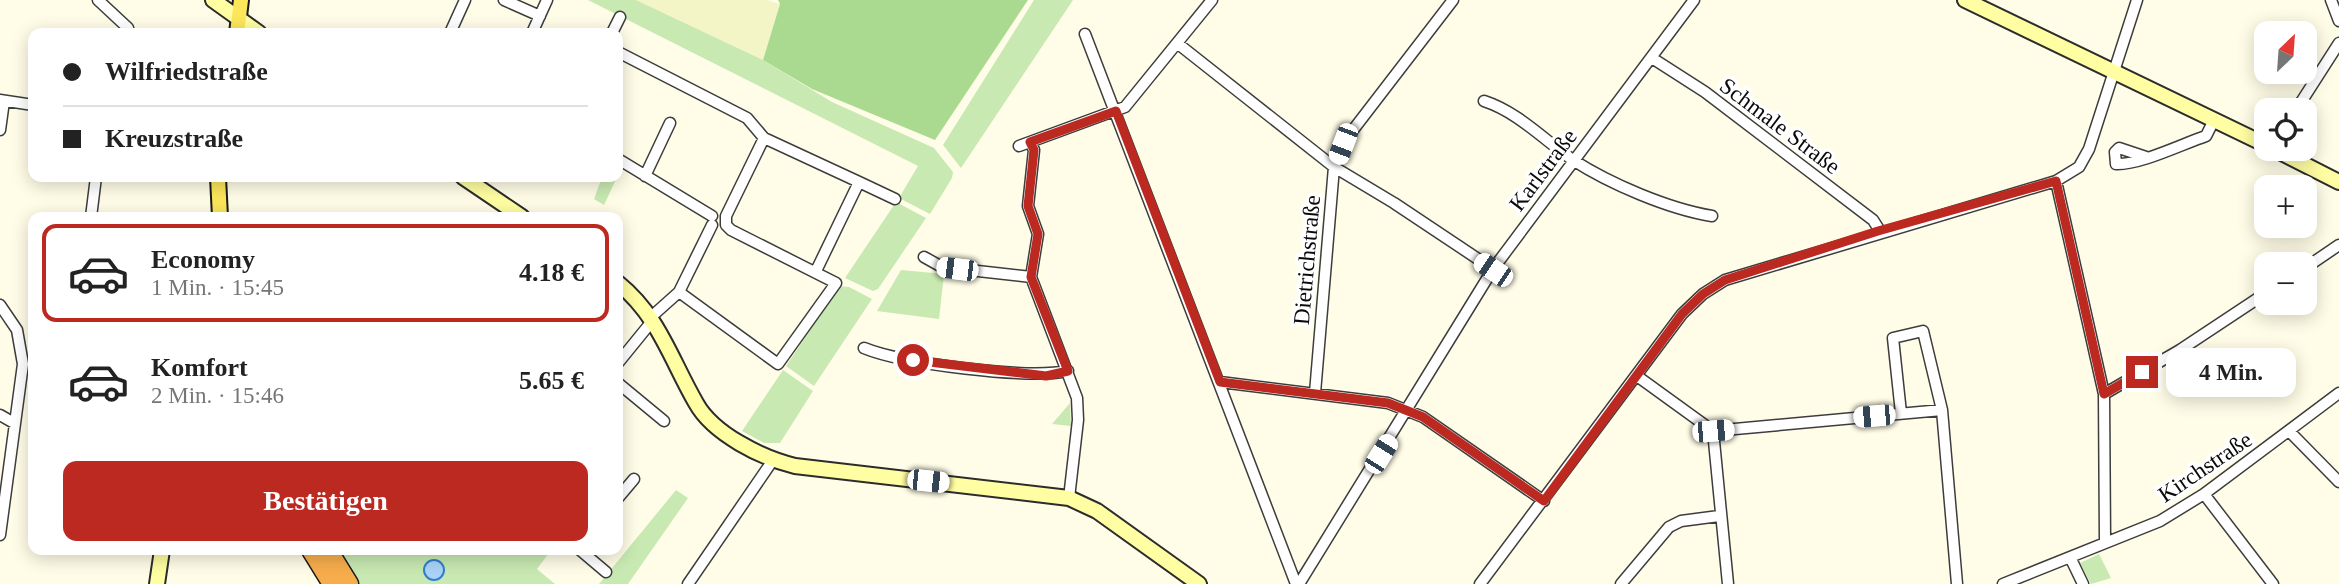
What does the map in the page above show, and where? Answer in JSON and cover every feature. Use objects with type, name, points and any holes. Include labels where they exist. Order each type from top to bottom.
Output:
[{"type":"highway","points":[[314,555],[332,584]]},
{"type":"highway","points":[[331,555],[349,584]]},
{"type":"main road","points":[[238,26],[242,0]]},
{"type":"main road","points":[[218,182],[220,212]]},
{"type":"street","points":[[99,0],[124,28]]},
{"type":"street","points":[[213,0],[238,26]]},
{"type":"street","points":[[452,28],[465,0]]},
{"type":"street","points":[[504,0],[540,16]]},
{"type":"street","points":[[534,28],[547,0]]},
{"type":"street","points":[[1019,146],[1125,107],[1212,0]]},
{"type":"street","name":"Dietrichstraße","points":[[1315,393],[1334,167],[1343,144],[1453,0]]},
{"type":"street","name":"Karlstraße","points":[[1297,584],[1408,411],[1493,270],[1694,0]]},
{"type":"street","points":[[1965,0],[2254,139]]},
{"type":"street","points":[[1480,584],[1682,314],[1703,294],[1725,280],[1880,231],[2056,181],[2079,167],[2089,149],[2137,0]]},
{"type":"street","points":[[2330,0],[2339,20]]},
{"type":"street","points":[[614,28],[620,17]]},
{"type":"street","points":[[1086,34],[1297,584]]},
{"type":"street","points":[[1177,43],[1334,167],[1493,270]]},
{"type":"street","points":[[2304,98],[2339,43]]},
{"type":"street","points":[[623,55],[747,118],[764,138],[895,199]]},
{"type":"street","name":"Schmale Straße","points":[[1652,58],[1705,92],[1872,220],[1880,231]]},
{"type":"street","points":[[0,130],[2,101],[28,104]]},
{"type":"street","points":[[1484,101],[1502,107],[1574,160],[1687,212],[1712,216]]},
{"type":"street","points":[[2146,157],[2206,136],[2214,120]]},
{"type":"street","points":[[645,176],[670,123]]},
{"type":"street","points":[[726,221],[764,138]]},
{"type":"street","points":[[1030,142],[1034,150],[1028,206],[1038,234],[1031,277],[1077,398],[1079,421],[1069,498]]},
{"type":"street","points":[[2298,161],[2339,181]]},
{"type":"street","points":[[623,162],[712,221],[726,221]]},
{"type":"street","points":[[2056,181],[2104,394],[2105,541]]},
{"type":"street","points":[[91,212],[95,182]]},
{"type":"street","points":[[471,182],[505,212]]},
{"type":"street","points":[[816,271],[859,182]]},
{"type":"street","points":[[623,357],[652,319],[679,292],[712,221]]},
{"type":"street","points":[[679,292],[741,334],[745,341],[778,364],[836,283],[731,230],[726,221]]},
{"type":"street","points":[[2317,260],[2339,245]]},
{"type":"street","points":[[924,257],[942,267],[1031,277]]},
{"type":"street","points":[[623,288],[652,319],[702,412],[735,438],[773,460],[794,466],[1069,498],[1097,510],[1199,584]]},
{"type":"street","points":[[2104,394],[2254,300]]},
{"type":"street","points":[[0,305],[13,320],[23,349],[0,535]]},
{"type":"street","points":[[1901,413],[1894,338],[1919,330],[1926,335],[1942,410],[1957,584]]},
{"type":"street","points":[[864,348],[887,358],[1046,376],[1068,371]]},
{"type":"street","points":[[1637,376],[1713,431],[1942,410]]},
{"type":"street","points":[[1220,382],[1388,403],[1423,417],[1544,501]]},
{"type":"street","points":[[623,387],[664,421]]},
{"type":"street","points":[[20,390],[28,391]]},
{"type":"street","name":"Kirchstraße","points":[[2003,584],[2160,521],[2204,494],[2339,393]]},
{"type":"street","points":[[0,415],[14,423]]},
{"type":"street","points":[[1713,431],[1719,516],[1728,584]]},
{"type":"street","points":[[2290,432],[2339,482]]},
{"type":"street","points":[[688,584],[773,460]]},
{"type":"street","points":[[623,492],[634,479]]},
{"type":"street","points":[[2204,494],[2273,584]]},
{"type":"street","points":[[1621,584],[1669,527],[1681,521],[1719,516]]},
{"type":"street","points":[[157,584],[161,555]]},
{"type":"street","points":[[586,555],[606,572]]},
{"type":"street","points":[[2070,557],[2083,584]]},
{"type":"green space","points":[[588,0],[636,0],[763,60],[832,102],[934,148],[953,172],[952,178],[930,214],[899,198],[918,166]]},
{"type":"green space","points":[[636,0],[767,0],[780,4],[763,60]]},
{"type":"green space","points":[[778,0],[1028,0],[935,140],[812,89],[763,60],[780,4]]},
{"type":"green space","points":[[1034,0],[1073,0],[961,168],[943,145]]},
{"type":"green space","points":[[600,182],[615,182],[604,205],[594,199]]},
{"type":"green space","points":[[896,202],[926,218],[878,289],[873,291],[845,278]]},
{"type":"green space","points":[[901,270],[944,274],[939,319],[877,311]]},
{"type":"green space","points":[[840,286],[849,287],[872,299],[814,386],[786,366]]},
{"type":"green space","points":[[783,370],[813,391],[780,443],[764,443],[742,431]]},
{"type":"green space","points":[[1070,403],[1071,426],[1052,424]]},
{"type":"green space","points":[[676,490],[688,498],[628,584],[599,584]]},
{"type":"green space","points":[[2099,554],[2111,578],[2091,584],[2080,563]]},
{"type":"green space","points":[[339,555],[548,555],[537,569],[555,584],[359,584]]},
{"type":"water","points":[[434,560],[441,563],[444,570],[441,577],[434,580],[427,577],[424,570],[427,563]]},
{"type":"route","points":[[913,360],[1046,376],[1068,371],[1031,277],[1038,234],[1028,206],[1034,150],[1030,142],[1116,111],[1220,382],[1232,381],[1388,403],[1423,417],[1544,501],[1682,314],[1703,294],[1725,280],[1878,231],[2056,181],[2104,394],[2142,372]]}]
